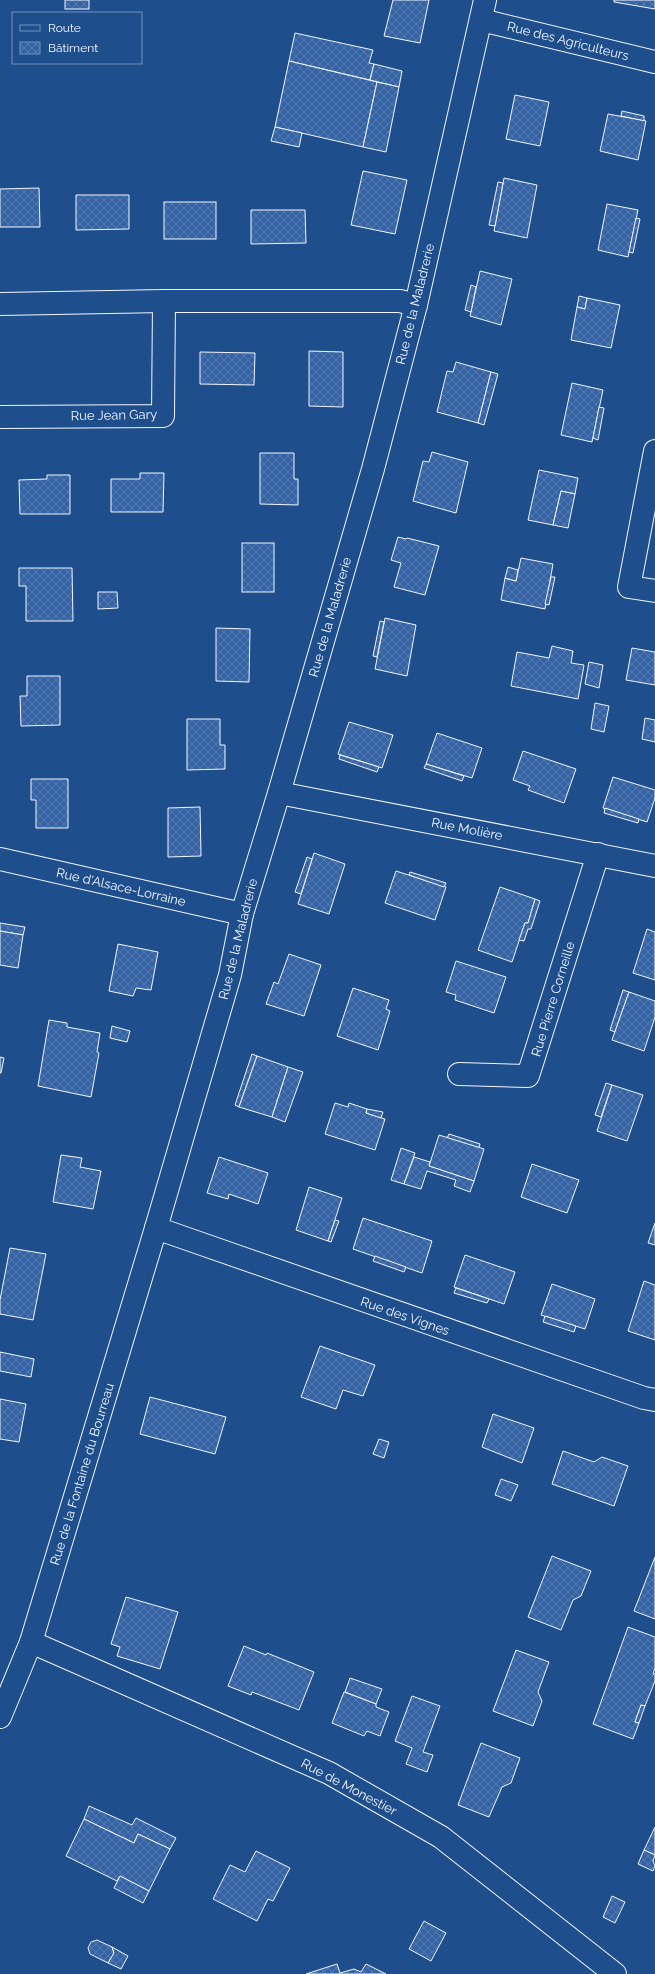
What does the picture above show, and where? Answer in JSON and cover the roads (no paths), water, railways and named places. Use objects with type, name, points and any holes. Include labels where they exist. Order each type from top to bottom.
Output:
[{"type":"street","name":"Rue des Agriculteurs","points":[[483,10],[655,62]]},
{"type":"street","name":"Rue de la Maladrerie","points":[[156,1228],[230,975],[242,914],[280,793],[373,469],[416,304],[483,10]]},
{"type":"street","points":[[0,304],[164,301],[400,301],[416,304]]},
{"type":"street","name":"Rue Jean Gary","points":[[0,417],[163,416],[164,301]]},
{"type":"street","points":[[655,451],[629,587],[655,591]]},
{"type":"street","name":"Rue Molière","points":[[280,793],[655,866]]},
{"type":"street","name":"Rue Pierre Corneille","points":[[458,1074],[528,1076],[598,854]]},
{"type":"street","name":"Rue d'Alsace-Lorraine","points":[[0,860],[242,914]]},
{"type":"street","name":"Rue des Vignes","points":[[156,1228],[636,1396],[655,1400]]},
{"type":"street","name":"Rue de la Fontaine du Bourreau","points":[[0,1718],[30,1642],[156,1228]]},
{"type":"street","name":"Rue de Monestier","points":[[30,1642],[329,1773],[441,1837],[616,1974]]}]
